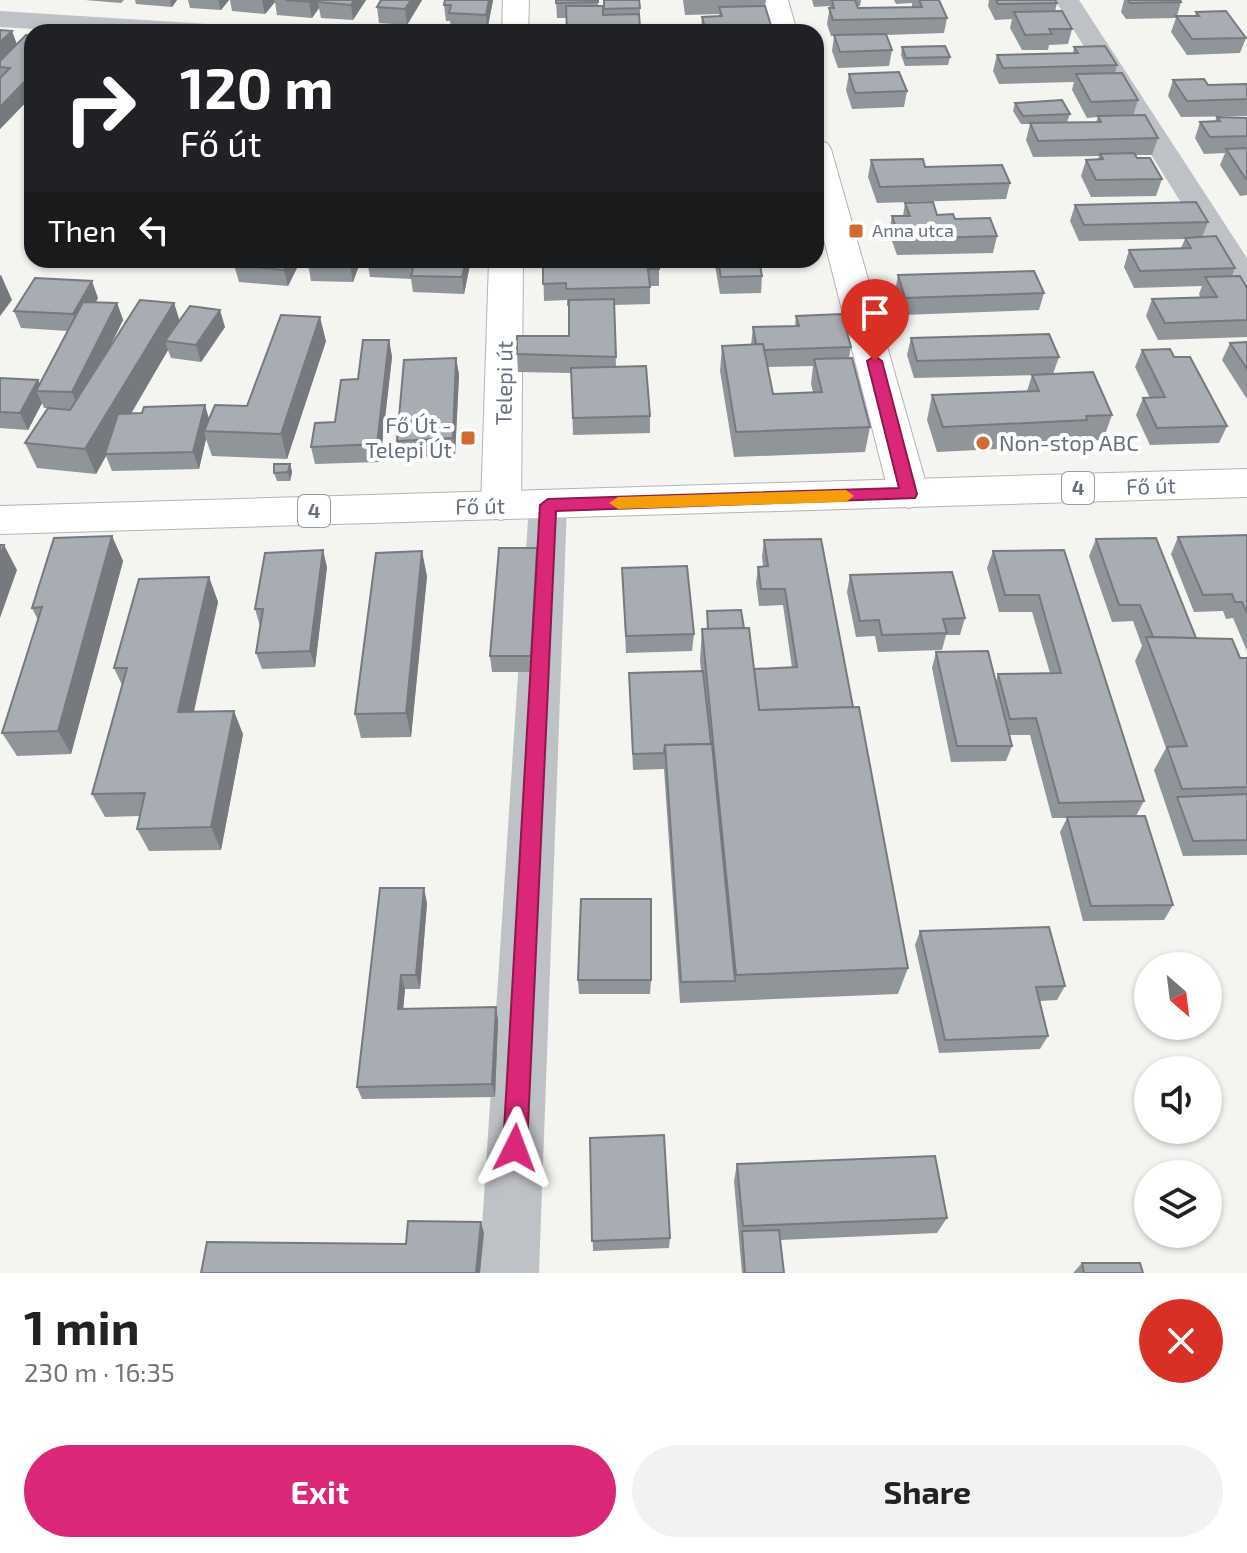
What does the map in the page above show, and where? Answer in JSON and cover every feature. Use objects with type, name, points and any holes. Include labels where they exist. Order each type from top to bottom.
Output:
[{"type":"main road","points":[[515,24],[516,0]]},
{"type":"main road","points":[[775,0],[782,24]]},
{"type":"main road","points":[[824,179],[909,494]]},
{"type":"main road","name":"Telepi út","points":[[501,506],[506,268]]},
{"type":"main road","name":"Fő út","points":[[0,520],[1247,483]]},
{"type":"street","points":[[1067,0],[1247,283]]},
{"type":"street","points":[[0,19],[80,24]]},
{"type":"street","points":[[509,1273],[548,505]]},
{"type":"building","points":[[319,0],[354,0],[351,5]]},
{"type":"building","points":[[381,0],[411,0],[405,9],[377,7]]},
{"type":"building","points":[[445,0],[489,0],[486,15],[449,13],[451,5],[444,5]]},
{"type":"building","points":[[556,0],[598,0],[598,2],[556,3]]},
{"type":"building","points":[[604,0],[639,0],[640,8],[604,9]]},
{"type":"building","points":[[832,0],[855,0],[858,8],[922,7],[919,0],[939,0],[947,18],[833,20],[829,8],[834,8]]},
{"type":"building","points":[[996,0],[1055,0],[1057,3],[998,4]]},
{"type":"building","points":[[1128,0],[1180,0],[1181,2],[1130,3]]},
{"type":"building","points":[[566,6],[603,6],[603,15],[639,14],[640,24],[567,24]]},
{"type":"building","points":[[765,6],[771,24],[704,24],[702,17],[722,16],[719,7]]},
{"type":"building","points":[[1062,11],[1072,29],[1049,29],[1052,34],[1025,35],[1014,12]]},
{"type":"building","points":[[1226,11],[1246,38],[1192,39],[1176,16],[1199,16],[1196,12]]},
{"type":"building","points":[[0,30],[12,31],[0,42]]},
{"type":"building","points":[[886,34],[892,50],[840,52],[834,35]]},
{"type":"building","points":[[24,37],[24,82],[0,107],[0,78],[10,68],[0,67],[0,61]]},
{"type":"building","points":[[945,46],[950,57],[906,58],[902,47]]},
{"type":"building","points":[[1105,46],[1117,65],[1003,68],[997,55],[1078,53],[1074,47]]},
{"type":"building","points":[[899,72],[907,91],[855,93],[849,74]]},
{"type":"building","points":[[1122,73],[1138,100],[1091,102],[1076,74]]},
{"type":"building","points":[[1204,79],[1208,85],[1247,84],[1247,99],[1187,101],[1173,80]]},
{"type":"building","points":[[1062,100],[1070,114],[1023,116],[1015,103]]},
{"type":"building","points":[[1145,115],[1158,138],[1038,141],[1030,123],[1101,122],[1098,116]]},
{"type":"building","points":[[1217,117],[1247,118],[1247,136],[1210,137],[1200,122],[1220,121]]},
{"type":"building","points":[[1247,148],[1247,179],[1246,179],[1226,149]]},
{"type":"building","points":[[1134,153],[1137,158],[1150,158],[1162,179],[1096,180],[1086,160],[1103,159],[1100,154]]},
{"type":"building","points":[[923,159],[925,167],[1002,165],[1010,183],[880,187],[871,160]]},
{"type":"building","points":[[933,202],[937,215],[953,214],[955,219],[990,218],[997,236],[900,239],[892,216],[910,216],[905,203]]},
{"type":"building","points":[[1196,202],[1208,222],[1084,225],[1075,205]]},
{"type":"building","points":[[1216,236],[1235,268],[1140,271],[1129,250],[1191,248],[1185,238]]},
{"type":"building","points":[[413,268],[464,268],[462,277],[411,276]]},
{"type":"building","points":[[543,268],[659,268],[648,269],[650,287],[566,289],[566,283],[543,284]]},
{"type":"building","points":[[719,268],[760,268],[762,276],[721,277]]},
{"type":"building","points":[[1034,271],[1044,293],[905,298],[898,275]]},
{"type":"building","points":[[1240,276],[1247,288],[1247,320],[1165,323],[1152,299],[1217,297],[1205,277]]},
{"type":"building","points":[[35,278],[92,281],[73,314],[14,311]]},
{"type":"building","points":[[614,299],[616,357],[517,354],[517,336],[569,336],[569,300]]},
{"type":"building","points":[[140,300],[174,303],[85,449],[25,443],[48,408],[70,410]]},
{"type":"building","points":[[83,302],[117,303],[72,392],[36,391]]},
{"type":"building","points":[[190,306],[220,310],[196,345],[165,341]]},
{"type":"building","points":[[842,314],[851,347],[764,350],[763,344],[756,344],[753,327],[799,326],[796,316]]},
{"type":"building","points":[[281,315],[320,317],[281,434],[204,431],[215,405],[247,406]]},
{"type":"building","points":[[1049,334],[1059,357],[917,361],[911,338]]},
{"type":"building","points":[[363,340],[389,340],[377,444],[311,447],[315,423],[335,422],[341,380],[358,379]]},
{"type":"building","points":[[1247,342],[1247,369],[1230,343]]},
{"type":"building","points":[[763,344],[773,394],[822,392],[814,359],[852,358],[870,427],[736,432],[722,346]]},
{"type":"building","points":[[1170,349],[1174,357],[1190,357],[1227,426],[1157,428],[1143,398],[1165,397],[1142,350]]},
{"type":"building","points":[[456,358],[453,438],[397,441],[404,360]]},
{"type":"building","points":[[646,366],[650,416],[573,418],[571,368]]},
{"type":"building","points":[[1093,372],[1112,415],[1086,416],[1087,420],[943,427],[932,395],[1039,391],[1032,375]]},
{"type":"building","points":[[0,378],[38,380],[20,413],[0,412]]},
{"type":"building","points":[[205,405],[193,452],[105,454],[118,414],[142,413],[144,407]]},
{"type":"building","points":[[274,464],[290,464],[288,472],[274,473]]},
{"type":"building","points":[[1247,535],[1247,613],[1242,602],[1235,602],[1232,594],[1203,595],[1178,537]]},
{"type":"building","points":[[112,536],[58,731],[2,733],[42,607],[32,608],[54,538]]},
{"type":"building","points":[[1156,538],[1196,638],[1153,637],[1140,605],[1119,605],[1096,539]]},
{"type":"building","points":[[821,539],[853,707],[759,710],[754,669],[797,667],[785,589],[761,589],[758,567],[768,566],[764,540]]},
{"type":"building","points":[[499,548],[537,548],[531,656],[490,656]]},
{"type":"building","points":[[323,550],[310,651],[256,653],[263,609],[255,609],[265,553]]},
{"type":"building","points":[[1064,550],[1144,801],[1059,803],[1036,718],[1010,719],[998,674],[1061,673],[1039,595],[1005,595],[993,551]]},
{"type":"building","points":[[422,551],[406,713],[355,714],[376,553]]},
{"type":"building","points":[[687,566],[694,634],[626,636],[622,568]]},
{"type":"building","points":[[952,572],[965,618],[943,619],[947,633],[882,635],[879,620],[860,621],[850,575]]},
{"type":"building","points":[[209,577],[178,712],[234,711],[211,827],[137,829],[145,793],[92,794],[127,668],[114,668],[139,579]]},
{"type":"building","points":[[741,610],[744,628],[708,629],[707,611]]},
{"type":"building","points":[[749,628],[759,710],[859,707],[908,968],[736,975],[702,629]]},
{"type":"building","points":[[1146,637],[1232,639],[1240,658],[1247,658],[1247,787],[1182,789],[1167,747],[1187,746]]},
{"type":"building","points":[[988,651],[1012,746],[957,746],[936,652]]},
{"type":"building","points":[[703,671],[711,744],[665,745],[664,753],[633,754],[629,673]]},
{"type":"building","points":[[712,744],[735,981],[681,982],[665,745]]},
{"type":"building","points":[[1247,794],[1247,840],[1193,841],[1177,797]]},
{"type":"building","points":[[1145,816],[1173,905],[1091,906],[1067,817]]},
{"type":"building","points":[[380,888],[424,888],[416,975],[401,975],[398,1009],[496,1007],[492,1084],[357,1087]]},
{"type":"building","points":[[581,899],[651,899],[651,980],[578,980]]},
{"type":"building","points":[[1049,927],[1065,986],[1036,987],[1048,1036],[945,1040],[920,931]]},
{"type":"building","points":[[664,1135],[670,1238],[592,1241],[590,1138]]},
{"type":"building","points":[[935,1156],[947,1218],[743,1226],[737,1164]]},
{"type":"building","points":[[408,1221],[481,1222],[476,1273],[201,1273],[207,1242],[406,1244]]},
{"type":"building","points":[[779,1230],[784,1273],[745,1273],[742,1231]]},
{"type":"building","points":[[1082,1263],[1140,1263],[1143,1273],[1084,1273]]},
{"type":"slow traffic","points":[[618,503],[846,496]]},
{"type":"place","name":"Anna utca","points":[[856,231]]},
{"type":"place","name":"Fő Út - Telepi Út","points":[[468,438]]},
{"type":"place","name":"Non-stop ABC","points":[[983,443]]},
{"type":"route","points":[[515,1148],[548,505],[909,494],[875,361]]}]
